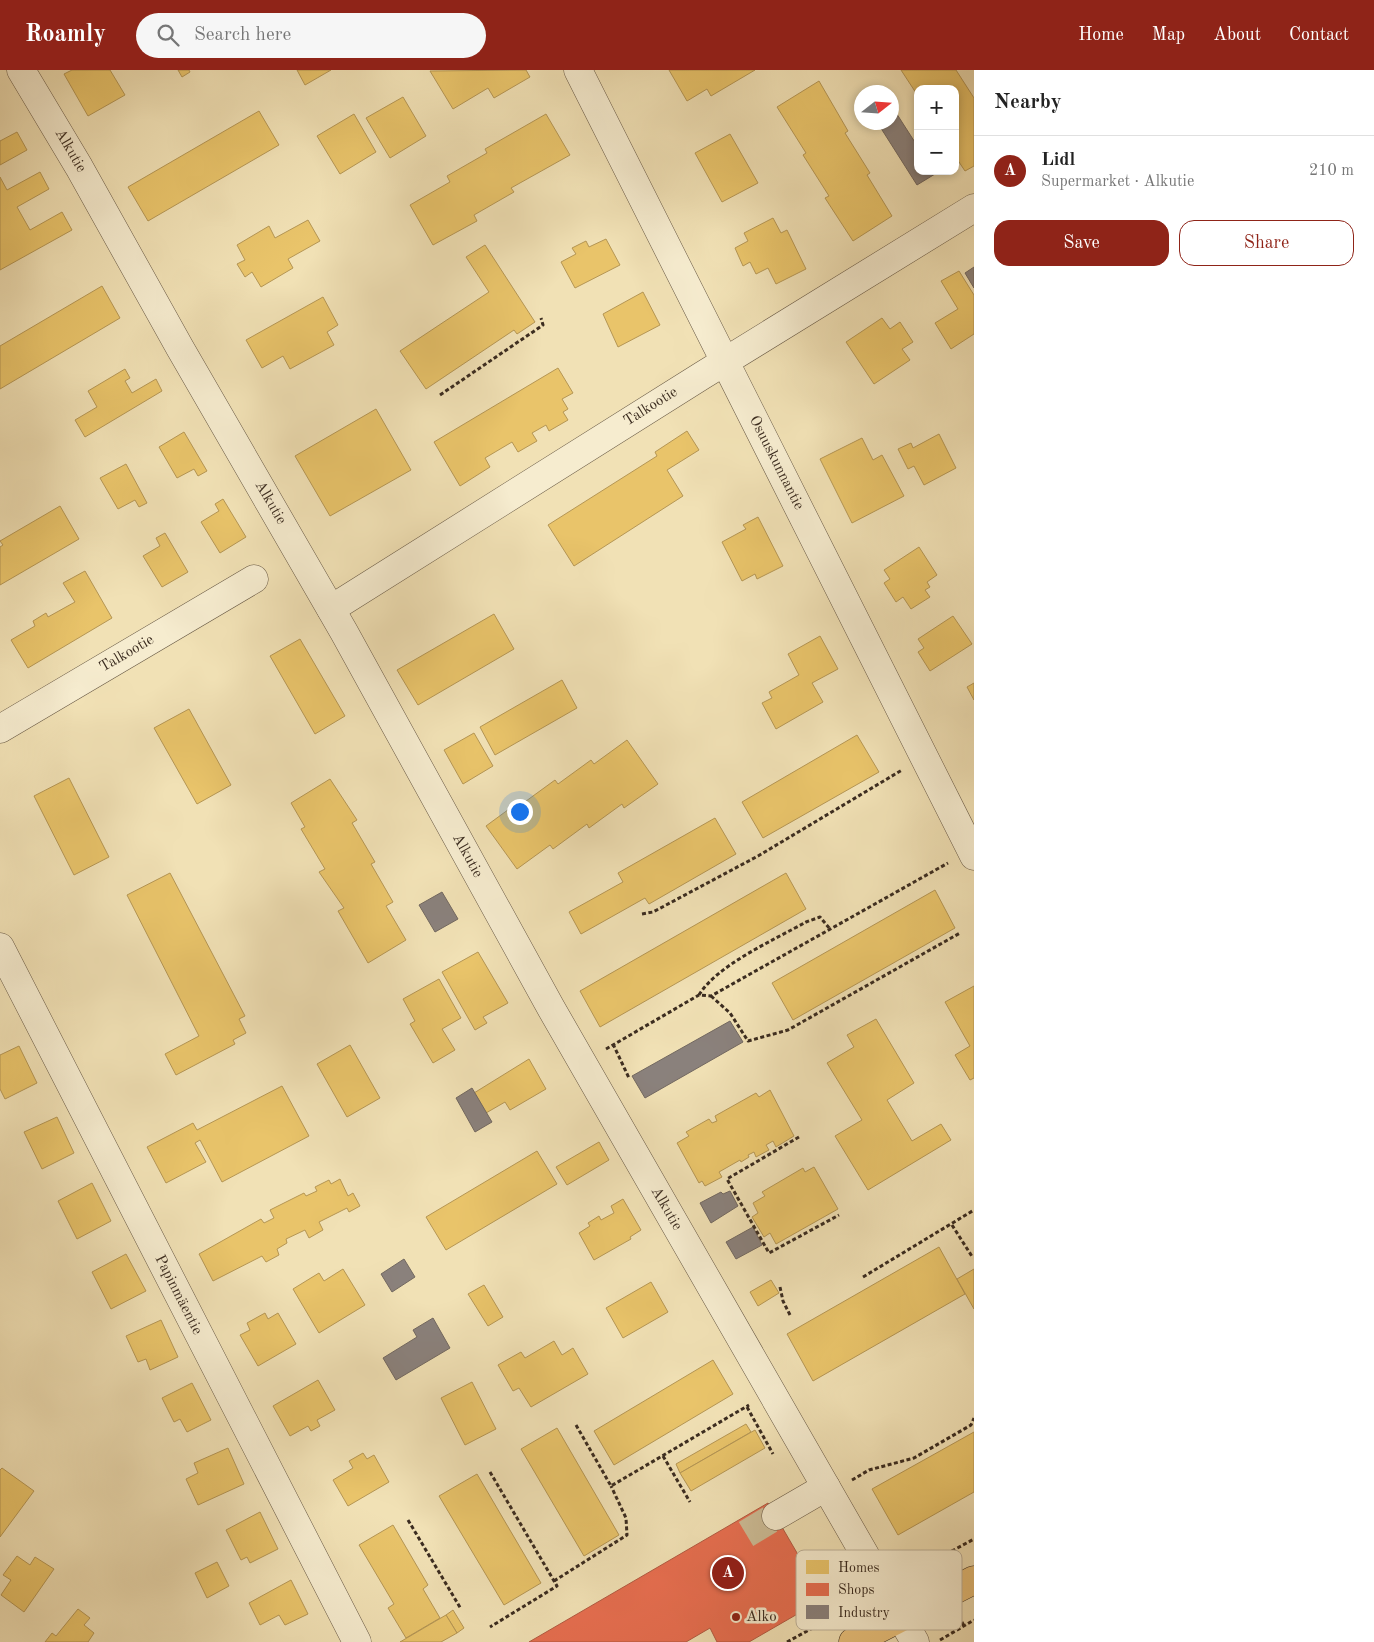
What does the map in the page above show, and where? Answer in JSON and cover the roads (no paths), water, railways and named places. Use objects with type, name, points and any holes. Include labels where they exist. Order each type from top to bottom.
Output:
[{"type":"main road","points":[[962,1586],[974,1580]]},
{"type":"main road","points":[[852,1642],[876,1630]]},
{"type":"street","name":"Alkutie","points":[[21,70],[79,167],[180,348],[331,609],[583,1064],[863,1550]]},
{"type":"street","name":"Osuuskunnantie","points":[[578,70],[725,361],[963,858]]},
{"type":"street","name":"Talkootie","points":[[331,609],[725,361],[974,208]]},
{"type":"street","name":"Talkootie","points":[[0,729],[254,579]]},
{"type":"street","name":"Papinmäentie","points":[[0,947],[357,1642]]},
{"type":"street","points":[[776,1516],[828,1490]]},
{"type":"street","name":"Alkutie","points":[[909,1630],[915,1642]]},
{"type":"tunnel","points":[[746,1534],[776,1516]]},
{"type":"place","name":"Lidl","points":[[728,1573]]},
{"type":"place","name":"Alko","points":[[736,1617]]}]
